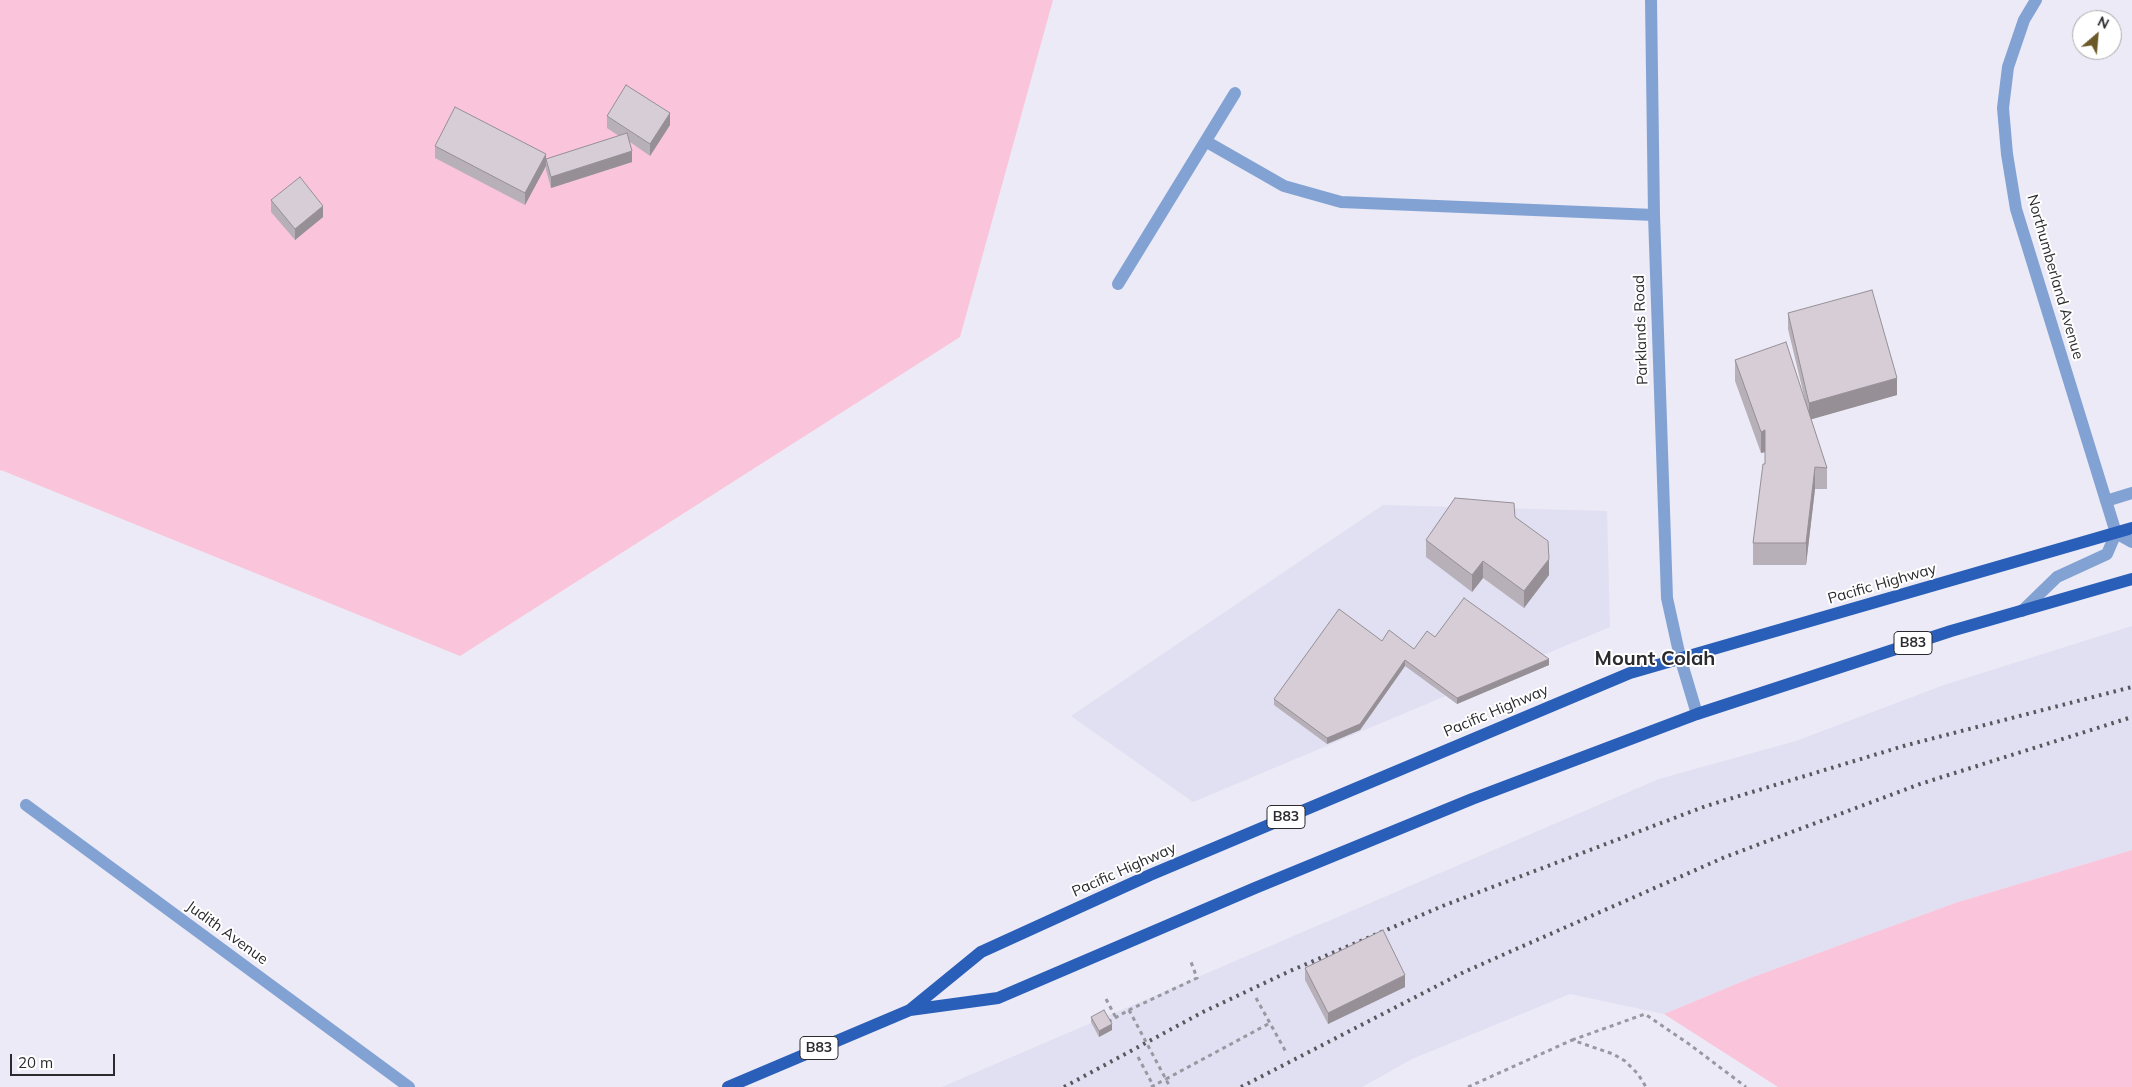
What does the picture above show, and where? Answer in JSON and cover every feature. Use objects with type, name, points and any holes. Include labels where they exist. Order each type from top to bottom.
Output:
[{"type":"main road","name":"Pacific Highway","points":[[910,1010],[981,952],[1150,875],[1630,673],[2132,528]]},
{"type":"main road","name":"Pacific Highway","points":[[728,1087],[910,1010],[998,998],[1255,888],[1418,822],[1696,714],[1951,631],[2132,579]]},
{"type":"street","name":"Parklands Road","points":[[1651,0],[1654,215],[1667,598],[1680,657],[1696,714]]},
{"type":"street","name":"Northumberland Avenue","points":[[2036,0],[2024,20],[2008,67],[2003,108],[2007,154],[2016,209],[2116,533]]},
{"type":"street","points":[[1118,284],[1207,142],[1235,93]]},
{"type":"street","points":[[1207,142],[1284,186],[1341,202],[1654,215]]},
{"type":"street","points":[[2106,500],[2132,493]]},
{"type":"street","points":[[2022,610],[2058,577],[2106,554],[2116,533],[2132,542]]},
{"type":"street","name":"Judith Avenue","points":[[26,805],[409,1087]]},
{"type":"path","points":[[1106,999],[1115,1016],[1101,1026],[1197,978],[1191,962]]},
{"type":"path","points":[[1256,998],[1286,1052]]},
{"type":"path","points":[[1130,1010],[1170,1087]]},
{"type":"path","points":[[1468,1087],[1572,1040],[1645,1014],[1746,1087]]},
{"type":"path","points":[[1146,1087],[1153,1086],[1270,1023]]},
{"type":"path","points":[[1572,1040],[1613,1054],[1638,1074],[1646,1087]]},
{"type":"path","points":[[1138,1057],[1153,1086]]},
{"type":"shaded area","points":[[0,0],[1053,0],[960,337],[460,656],[0,471]]},
{"type":"shaded area","points":[[1383,505],[1607,511],[1610,627],[1193,802],[1071,716]]},
{"type":"shaded area","points":[[2132,626],[2132,850],[1955,903],[1753,977],[1664,1014],[1570,994],[1412,1059],[1362,1087],[942,1087],[1659,779],[1796,741],[1944,685]]},
{"type":"shaded area","points":[[2132,850],[2132,1087],[1778,1087],[1664,1014],[1753,977],[1955,903]]},
{"type":"building","points":[[626,85],[670,113],[650,144],[607,116]]},
{"type":"building","points":[[455,107],[546,154],[525,193],[435,146]]},
{"type":"building","points":[[627,133],[632,151],[551,177],[546,159]]},
{"type":"building","points":[[300,177],[323,206],[295,229],[271,200]]},
{"type":"building","points":[[1872,290],[1897,378],[1809,403],[1788,313]]},
{"type":"building","points":[[1786,342],[1827,468],[1815,467],[1806,543],[1753,543],[1763,464],[1765,464],[1765,430],[1761,432],[1735,360]]},
{"type":"building","points":[[1455,498],[1514,503],[1515,517],[1548,541],[1549,559],[1524,591],[1483,561],[1472,575],[1426,540]]},
{"type":"building","points":[[1464,598],[1549,659],[1457,698],[1405,660],[1360,724],[1327,738],[1274,699],[1339,609],[1382,641],[1389,630],[1414,649],[1427,631],[1435,637]]},
{"type":"building","points":[[1383,930],[1405,975],[1328,1013],[1305,968]]},
{"type":"building","points":[[1104,1010],[1112,1024],[1099,1031],[1091,1017]]},
{"type":"railway","points":[[1064,1087],[1203,1012],[1290,971],[1445,905],[1706,806],[1907,745],[2132,687]]},
{"type":"railway","points":[[1241,1087],[1464,972],[1725,857],[1920,784],[2132,717]]},
{"type":"district","name":"Mount Colah","points":[[1655,659]]}]
